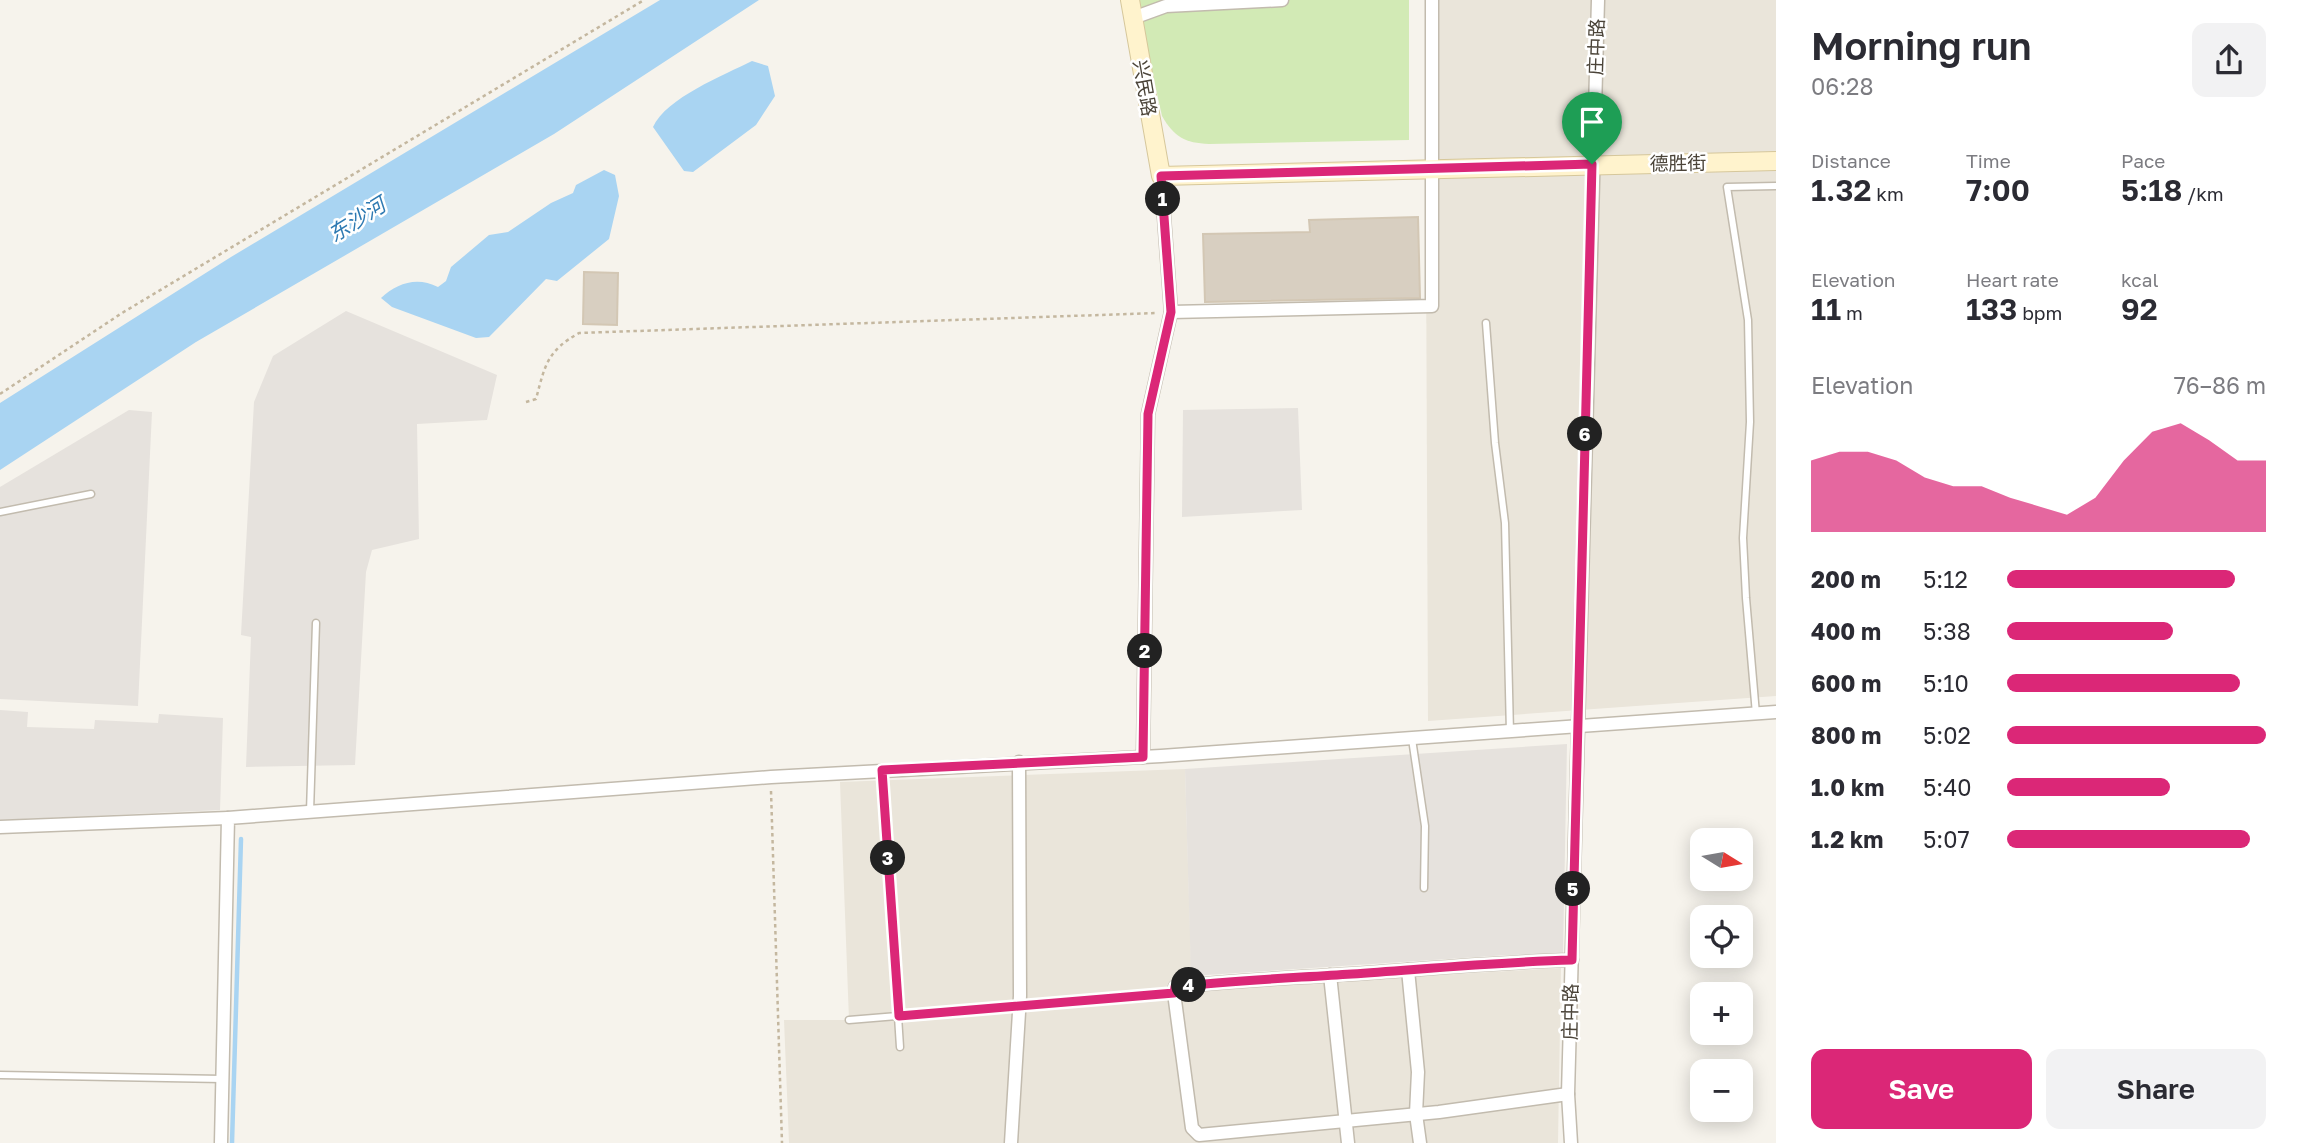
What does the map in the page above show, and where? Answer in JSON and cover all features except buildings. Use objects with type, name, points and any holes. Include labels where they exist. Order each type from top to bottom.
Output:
[{"type":"street","points":[[1132,9],[1282,0]]},
{"type":"street","points":[[1171,312],[1432,306],[1432,0]]},
{"type":"street","name":"庄中路","points":[[1571,1143],[1568,1094],[1598,0]]},
{"type":"street","name":"兴民路","points":[[1132,9],[1161,176]]},
{"type":"street","name":"德胜街","points":[[1161,176],[1776,161]]},
{"type":"street","points":[[1143,757],[1148,414],[1171,312],[1161,176]]},
{"type":"street","points":[[0,827],[228,818],[771,777],[1143,757],[1776,712]]},
{"type":"street","points":[[1011,1143],[1019,1004],[1019,762]]},
{"type":"street","points":[[221,1143],[228,818]]},
{"type":"street","points":[[1568,1094],[1200,1139],[1192,1128],[1174,993],[1175,987],[1255,978],[1515,961],[1572,960]]},
{"type":"street","points":[[1408,970],[1418,1072],[1416,1114],[1420,1143]]},
{"type":"street","points":[[1330,975],[1348,1143]]},
{"type":"lane","points":[[1756,714],[1743,538],[1750,422],[1748,320],[1727,187],[1776,186]]},
{"type":"lane","points":[[1486,323],[1495,443],[1505,523],[1510,733]]},
{"type":"lane","points":[[0,512],[92,494]]},
{"type":"lane","points":[[310,812],[316,624]]},
{"type":"lane","points":[[1412,739],[1425,826],[1424,888]]},
{"type":"lane","points":[[882,770],[900,1047]]},
{"type":"lane","points":[[849,1020],[1174,993]]},
{"type":"lane","points":[[0,1075],[222,1079]]},
{"type":"path","points":[[0,394],[122,313],[644,0]]},
{"type":"path","points":[[526,402],[536,399],[546,360],[562,342],[579,333],[1171,312]]},
{"type":"path","points":[[771,777],[782,1143]]},
{"type":"shaded area","points":[[1425,0],[1776,0],[1776,696],[1428,721]]},
{"type":"shaded area","points":[[346,311],[497,375],[487,420],[417,424],[419,539],[372,550],[366,572],[355,765],[246,767],[251,637],[241,635],[254,402],[273,356]]},
{"type":"shaded area","points":[[1298,408],[1302,510],[1182,517],[1183,410]]},
{"type":"shaded area","points":[[129,410],[152,412],[138,706],[0,699],[0,487]]},
{"type":"shaded area","points":[[0,710],[28,712],[27,727],[94,729],[95,720],[158,723],[159,714],[223,718],[220,810],[0,820]]},
{"type":"shaded area","points":[[1567,744],[1563,954],[1508,955],[1191,976],[1185,769]]},
{"type":"shaded area","points":[[1185,769],[1192,993],[1263,985],[1561,968],[1558,1143],[789,1143],[784,1020],[849,1020],[840,782]]},
{"type":"green space","points":[[1136,0],[1409,0],[1409,140],[1209,144],[1181,138],[1162,116]]},
{"type":"water","name":"东沙河","points":[[660,0],[759,0],[554,134],[196,342],[0,470],[0,403],[231,257]]},
{"type":"water","points":[[752,61],[768,66],[775,96],[756,125],[693,172],[684,171],[653,127],[670,106],[683,97]]},
{"type":"water","points":[[604,170],[615,175],[619,196],[609,239],[557,281],[546,279],[489,337],[476,338],[392,307],[381,298],[394,288],[408,283],[422,282],[438,287],[446,281],[451,267],[489,235],[508,232],[551,203],[573,193],[576,185]]},
{"type":"waterway","points":[[232,1143],[241,839]]},
{"type":"route","points":[[1592,164],[1572,960],[1515,961],[1349,974],[1255,978],[1175,987],[1174,993],[899,1016],[882,770],[1143,757],[1148,414],[1171,312],[1161,176],[1592,164]]}]
